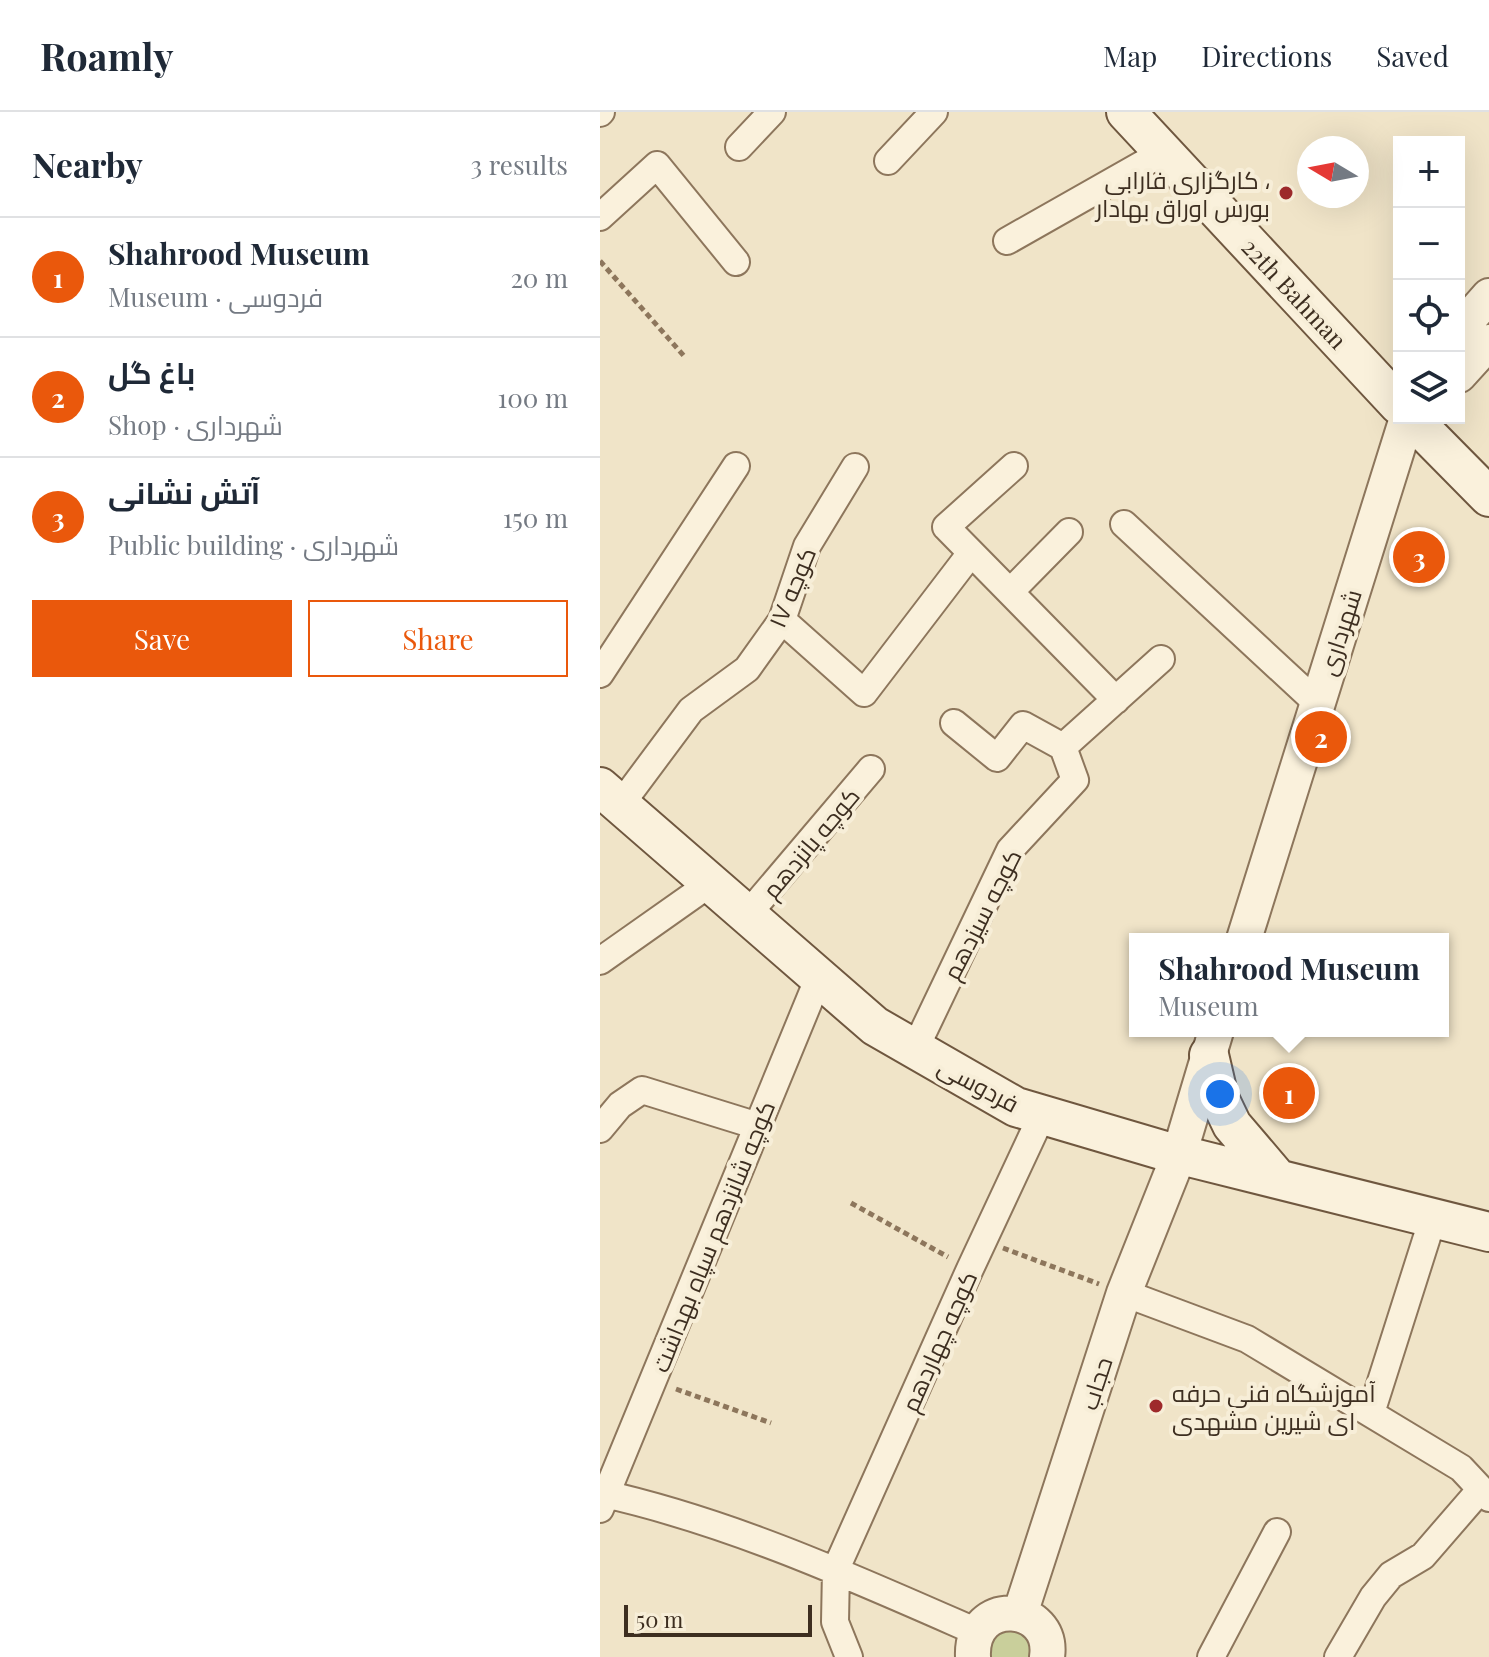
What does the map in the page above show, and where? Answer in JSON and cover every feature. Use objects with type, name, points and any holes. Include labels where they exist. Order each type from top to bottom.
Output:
[{"type":"main road","name":"22th Bahman","points":[[1126,112],[1393,399]]},
{"type":"main road","points":[[1415,424],[1489,497]]},
{"type":"main road","name":"فردوسی","points":[[610,795],[875,1026],[1016,1107],[1179,1155],[1489,1232]]},
{"type":"main road","points":[[1213,1043],[1219,1098],[1232,1125],[1278,1179]]},
{"type":"street","points":[[739,147],[772,112]]},
{"type":"street","points":[[888,161],[934,112]]},
{"type":"street","points":[[1007,241],[1164,152]]},
{"type":"street","points":[[600,217],[657,165],[736,262]]},
{"type":"street","points":[[1465,323],[1489,296]]},
{"type":"street","points":[[1465,368],[1489,342]]},
{"type":"street","name":"شهرداری","points":[[1246,933],[1316,702],[1407,424]]},
{"type":"street","points":[[600,674],[736,466]]},
{"type":"street","points":[[1014,466],[946,527],[1116,700]]},
{"type":"street","name":"۱۷ کوچه","points":[[610,795],[691,710],[747,669],[782,620],[807,546],[855,467]]},
{"type":"street","points":[[1124,524],[1316,702]]},
{"type":"street","points":[[1010,592],[1069,532]]},
{"type":"street","points":[[782,620],[864,693],[971,553]]},
{"type":"street","points":[[954,723],[997,758],[1023,725],[1063,747],[1161,659]]},
{"type":"street","name":"کوچه سیزدهم","points":[[915,1049],[1010,850],[1075,780],[1063,747]]},
{"type":"street","name":"کوچه پانزدهم","points":[[748,914],[871,769]]},
{"type":"street","points":[[600,961],[712,882]]},
{"type":"street","name":"کوچه شانزدهم سپاه بهداشت","points":[[602,1499],[819,977]]},
{"type":"street","points":[[1179,1155],[1213,1043]]},
{"type":"street","points":[[600,1129],[620,1105],[642,1090],[758,1126]]},
{"type":"street","name":"کوچه چهاردهم","points":[[836,1569],[1042,1115]]},
{"type":"street","name":"حجاب","points":[[1020,1614],[1124,1293],[1179,1155]]},
{"type":"street","points":[[1371,1413],[1433,1218]]},
{"type":"street","points":[[1124,1293],[1247,1339],[1461,1468],[1485,1494],[1423,1556],[1391,1575],[1373,1597],[1338,1657]]},
{"type":"street","points":[[602,1499],[717,1525],[836,1569],[975,1644],[985,1622],[1008,1612],[1020,1614],[1041,1628],[1046,1639],[1047,1657]]},
{"type":"street","points":[[1211,1657],[1277,1532]]},
{"type":"street","points":[[836,1569],[835,1622],[849,1657]]},
{"type":"path","points":[[600,261],[684,356]]},
{"type":"path","points":[[851,1203],[970,1269]]},
{"type":"path","points":[[984,1240],[1124,1293]]},
{"type":"path","points":[[653,1380],[771,1423]]},
{"type":"green space","points":[[1013,1630],[1027,1640],[1029,1657],[992,1657],[991,1646],[995,1638]]},
{"type":"place","name":"کارگزاری فارابی ، بورس اوراق بهادار","points":[[1286,193]]},
{"type":"place","name":"آتش نشانی","points":[[1419,557]]},
{"type":"place","name":"باغ گل","points":[[1321,737]]},
{"type":"place","name":"Shahrood Museum","points":[[1289,1093]]},
{"type":"place","name":"آموزشگاه فنی حرفه ای شیرین مشهدی","points":[[1156,1406]]}]
